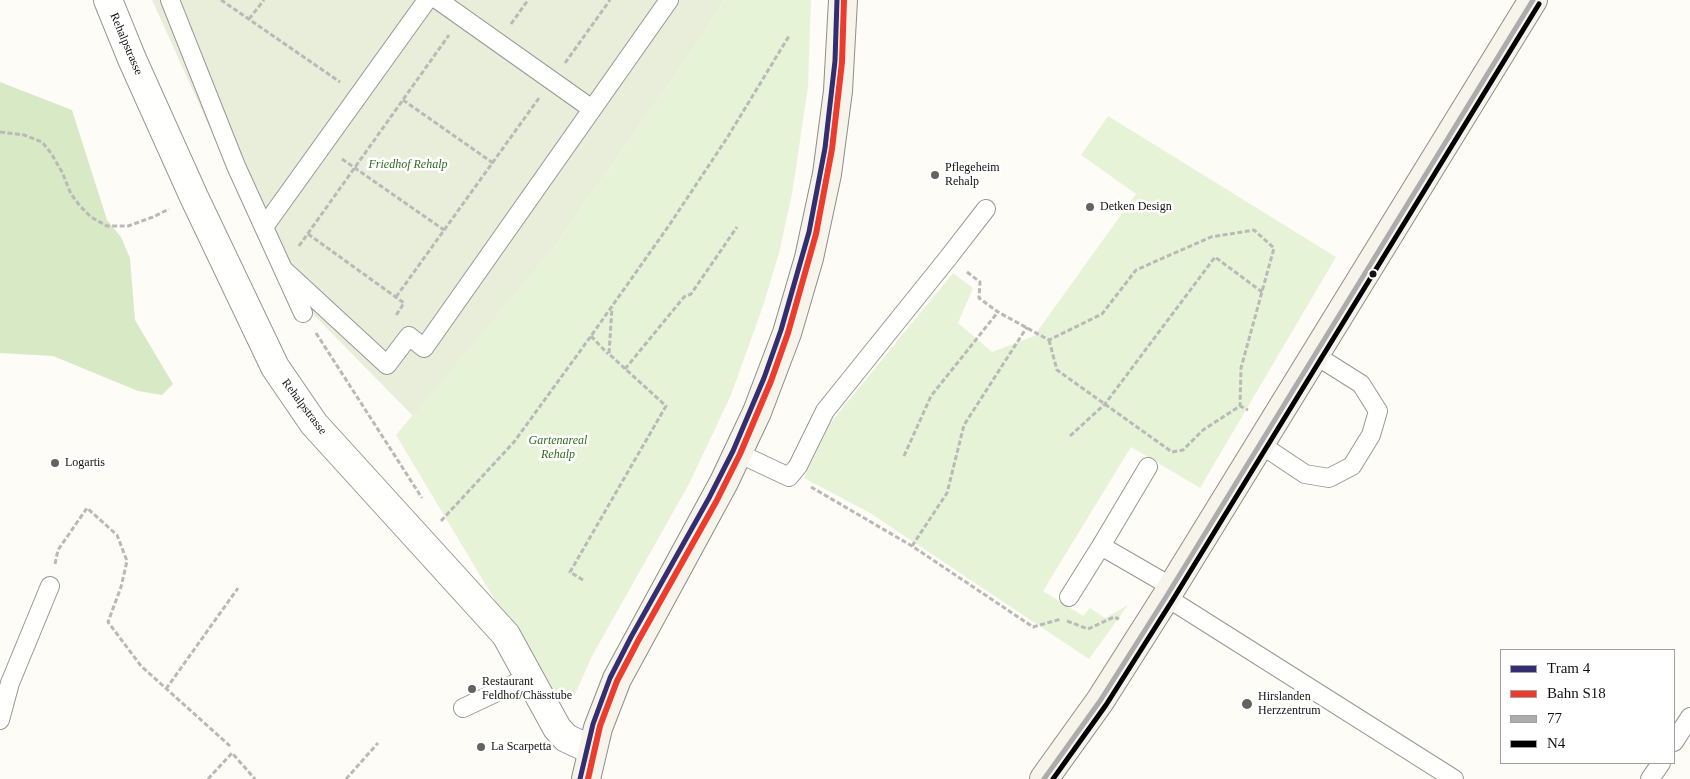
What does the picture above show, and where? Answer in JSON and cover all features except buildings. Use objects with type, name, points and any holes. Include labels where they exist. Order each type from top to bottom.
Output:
[{"type":"main road","points":[[586,779],[592,750],[606,704],[626,660],[738,454],[757,412],[787,334],[803,282],[827,174],[836,114],[843,0]]},
{"type":"main road","points":[[1044,779],[1100,701],[1169,592],[1533,0]]},
{"type":"street","name":"Rehalpstrasse","points":[[108,0],[132,59],[194,197],[280,375],[314,424],[506,635],[557,728],[562,734],[592,750]]},
{"type":"lane","points":[[170,0],[232,157],[303,313]]},
{"type":"lane","points":[[264,227],[427,0]]},
{"type":"lane","points":[[438,0],[592,109]]},
{"type":"lane","points":[[283,269],[388,365],[409,336],[424,348],[669,0]]},
{"type":"lane","points":[[738,454],[789,477],[798,466],[825,411],[986,209]]},
{"type":"lane","points":[[1260,444],[1305,474],[1329,478],[1352,466],[1372,435],[1378,411],[1361,384],[1315,355]]},
{"type":"lane","points":[[1069,597],[1148,467]]},
{"type":"lane","points":[[1101,546],[1454,779]]},
{"type":"lane","points":[[0,720],[10,683],[50,586]]},
{"type":"lane","points":[[463,708],[529,677]]},
{"type":"lane","points":[[1675,740],[1690,717]]},
{"type":"lane","points":[[1650,779],[1660,764]]},
{"type":"path","points":[[221,0],[359,95]]},
{"type":"path","points":[[249,20],[264,0]]},
{"type":"path","points":[[396,297],[610,0]]},
{"type":"path","points":[[283,269],[462,17]]},
{"type":"path","points":[[438,524],[514,442],[591,336],[728,138],[789,36]]},
{"type":"path","points":[[403,100],[492,163]]},
{"type":"path","points":[[0,132],[24,135],[42,142],[51,153],[71,194],[80,206],[91,218],[107,226],[128,226],[153,217],[194,197]]},
{"type":"path","points":[[323,145],[444,230]]},
{"type":"path","points":[[625,369],[641,346],[684,297],[690,294],[737,227]]},
{"type":"path","points":[[1050,340],[1102,314],[1136,270],[1211,237],[1254,230],[1274,248],[1241,368],[1240,406]]},
{"type":"path","points":[[308,234],[404,303]]},
{"type":"path","points":[[1070,436],[1104,404],[1215,257],[1262,292]]},
{"type":"path","points":[[948,258],[980,282],[979,298],[998,312],[1050,340],[1056,370],[1172,452],[1183,450],[1203,430],[1240,406]]},
{"type":"path","points":[[609,354],[612,305]]},
{"type":"path","points":[[904,456],[931,396],[998,312]]},
{"type":"path","points":[[303,313],[423,499]]},
{"type":"path","points":[[912,546],[947,493],[964,425],[1027,327]]},
{"type":"path","points":[[583,580],[570,572],[666,406],[591,336]]},
{"type":"path","points":[[1240,406],[1251,412]]},
{"type":"path","points":[[806,485],[912,546],[1033,627],[1062,619],[1088,629],[1114,617],[1122,620]]},
{"type":"path","points":[[58,550],[87,508],[117,535],[127,561],[121,587],[108,622],[140,666],[230,746]]},
{"type":"path","points":[[166,689],[238,588]]},
{"type":"path","points":[[346,779],[378,744]]},
{"type":"path","points":[[208,779],[232,753],[255,779]]},
{"type":"green space","name":"Friedhof Rehalp","points":[[152,0],[724,0],[704,34],[552,250],[413,416],[309,310],[296,318]]},
{"type":"green space","name":"Gartenareal Rehalp","points":[[724,0],[811,0],[808,87],[792,194],[779,253],[763,306],[731,395],[689,484],[592,656],[572,701],[548,694],[496,602],[396,435],[552,250],[704,34]]},
{"type":"green space","points":[[0,82],[72,110],[107,220],[121,237],[130,258],[135,320],[173,384],[162,395],[138,391],[53,356],[0,353]]},
{"type":"green space","points":[[1108,116],[1336,257],[1200,488],[1131,447],[1043,591],[1083,616],[1090,608],[1105,618],[1128,605],[1089,659],[870,513],[804,478],[831,422],[953,273],[973,288],[958,323],[992,352],[1034,336],[1136,194],[1081,155]]},
{"type":"tram line","name":"4","points":[[580,779],[593,724],[610,678],[733,451],[764,378],[781,330],[809,232],[825,148],[835,61],[837,0]]},
{"type":"rail line","name":"S18","points":[[588,779],[600,726],[617,681],[716,502],[740,454],[771,381],[788,333],[816,234],[832,149],[842,62],[844,0]]},
{"type":"transit line","name":"77","points":[[1044,779],[1100,701],[1166,597],[1533,0]]},
{"type":"transit line","name":"N4","points":[[1053,779],[1106,705],[1172,601],[1539,4]]},
{"type":"place","name":"Pflegeheim Rehalp","points":[[935,175]]},
{"type":"place","name":"Detken Design","points":[[1090,207]]},
{"type":"place","name":"Logartis","points":[[55,463]]},
{"type":"place","name":"Restaurant Feldhof/Chässtube","points":[[472,689]]},
{"type":"place","name":"Hirslanden Herzzentrum","points":[[1247,704]]},
{"type":"place","name":"La Scarpetta","points":[[481,747]]}]
